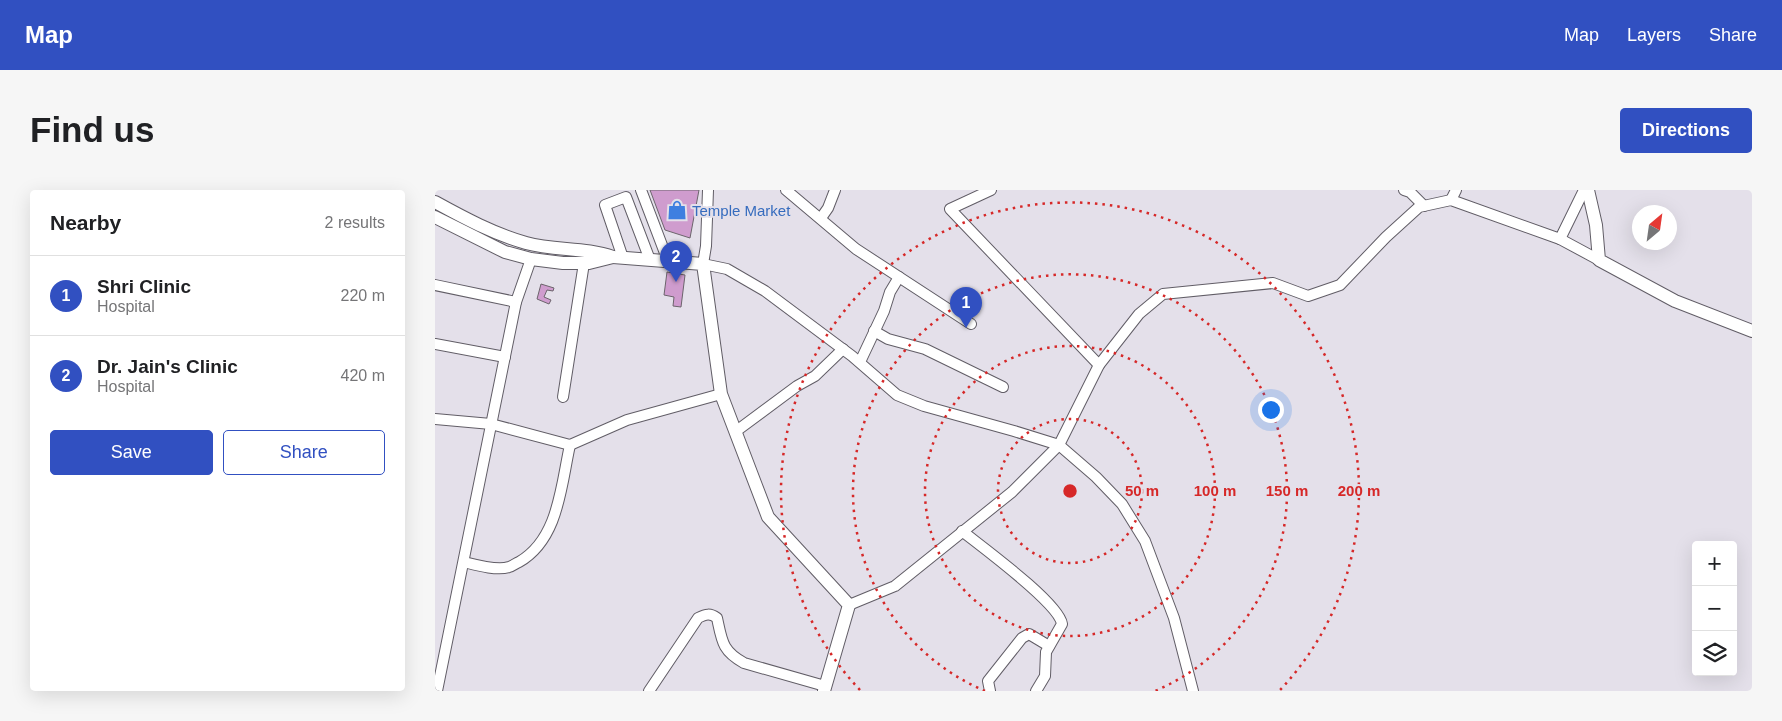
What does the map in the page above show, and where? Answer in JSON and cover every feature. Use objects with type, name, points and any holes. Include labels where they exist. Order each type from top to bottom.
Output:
[{"type":"main road","points":[[1588,190],[1596,225],[1599,260],[1675,301],[1752,331]]},
{"type":"main road","points":[[435,202],[497,233],[527,243],[562,250],[600,252],[618,258]]},
{"type":"main road","points":[[435,217],[505,252],[531,259],[563,263],[585,263],[618,258],[703,264],[721,394],[768,517],[849,605],[824,688]]},
{"type":"street","points":[[641,190],[668,261]]},
{"type":"street","points":[[708,190],[706,246],[703,264],[727,269],[765,291],[860,362],[897,395],[924,406],[1014,430],[1059,445],[1096,477],[1122,504],[1145,541],[1174,618],[1193,691]]},
{"type":"street","points":[[786,190],[855,249],[971,324]]},
{"type":"street","points":[[821,218],[828,208],[835,190]]},
{"type":"street","points":[[991,190],[950,209],[1099,365]]},
{"type":"street","points":[[1404,190],[1410,192],[1424,206]]},
{"type":"street","points":[[1451,200],[1456,190]]},
{"type":"street","points":[[1560,239],[1584,190]]},
{"type":"street","points":[[618,258],[605,205],[626,197],[650,260]]},
{"type":"street","points":[[849,605],[895,586],[1012,492],[1059,445],[1099,365],[1139,314],[1163,294],[1273,283],[1308,296],[1340,284],[1386,237],[1419,207],[1451,200],[1560,239],[1599,260]]},
{"type":"street","points":[[437,684],[464,562],[516,302],[531,259]]},
{"type":"street","points":[[563,397],[585,263]]},
{"type":"street","points":[[860,362],[884,311],[890,292],[899,277]]},
{"type":"street","points":[[435,285],[516,302]]},
{"type":"street","points":[[874,331],[888,339],[925,349],[1003,387]]},
{"type":"street","points":[[435,344],[505,357]]},
{"type":"street","points":[[735,432],[797,386],[815,376],[843,349]]},
{"type":"street","points":[[435,419],[491,424],[570,445],[627,420],[721,394]]},
{"type":"street","points":[[464,562],[487,568],[509,568],[525,559],[537,548],[547,533],[557,509],[570,445]]},
{"type":"street","points":[[962,532],[1039,594],[1059,615],[1062,624],[1046,652],[1045,676],[1036,691]]},
{"type":"street","points":[[649,691],[698,618],[706,614],[717,618],[722,641],[728,652],[736,658],[744,663],[824,688]]},
{"type":"street","points":[[989,691],[988,681],[1022,638],[1029,634],[1049,646]]},
{"type":"building","name":"Temple Market","points":[[650,190],[699,190],[690,238],[665,230]]},
{"type":"building","points":[[667,272],[685,275],[681,307],[673,306],[674,297],[664,295]]},
{"type":"building","points":[[541,284],[554,288],[553,291],[547,290],[544,297],[551,300],[549,304],[537,299]]},
{"type":"place","name":"Temple Market","points":[[677,210]]},
{"type":"place","name":"Dr. Jain's Clinic","points":[[676,282]]},
{"type":"place","name":"Shri Clinic","points":[[966,328]]}]
